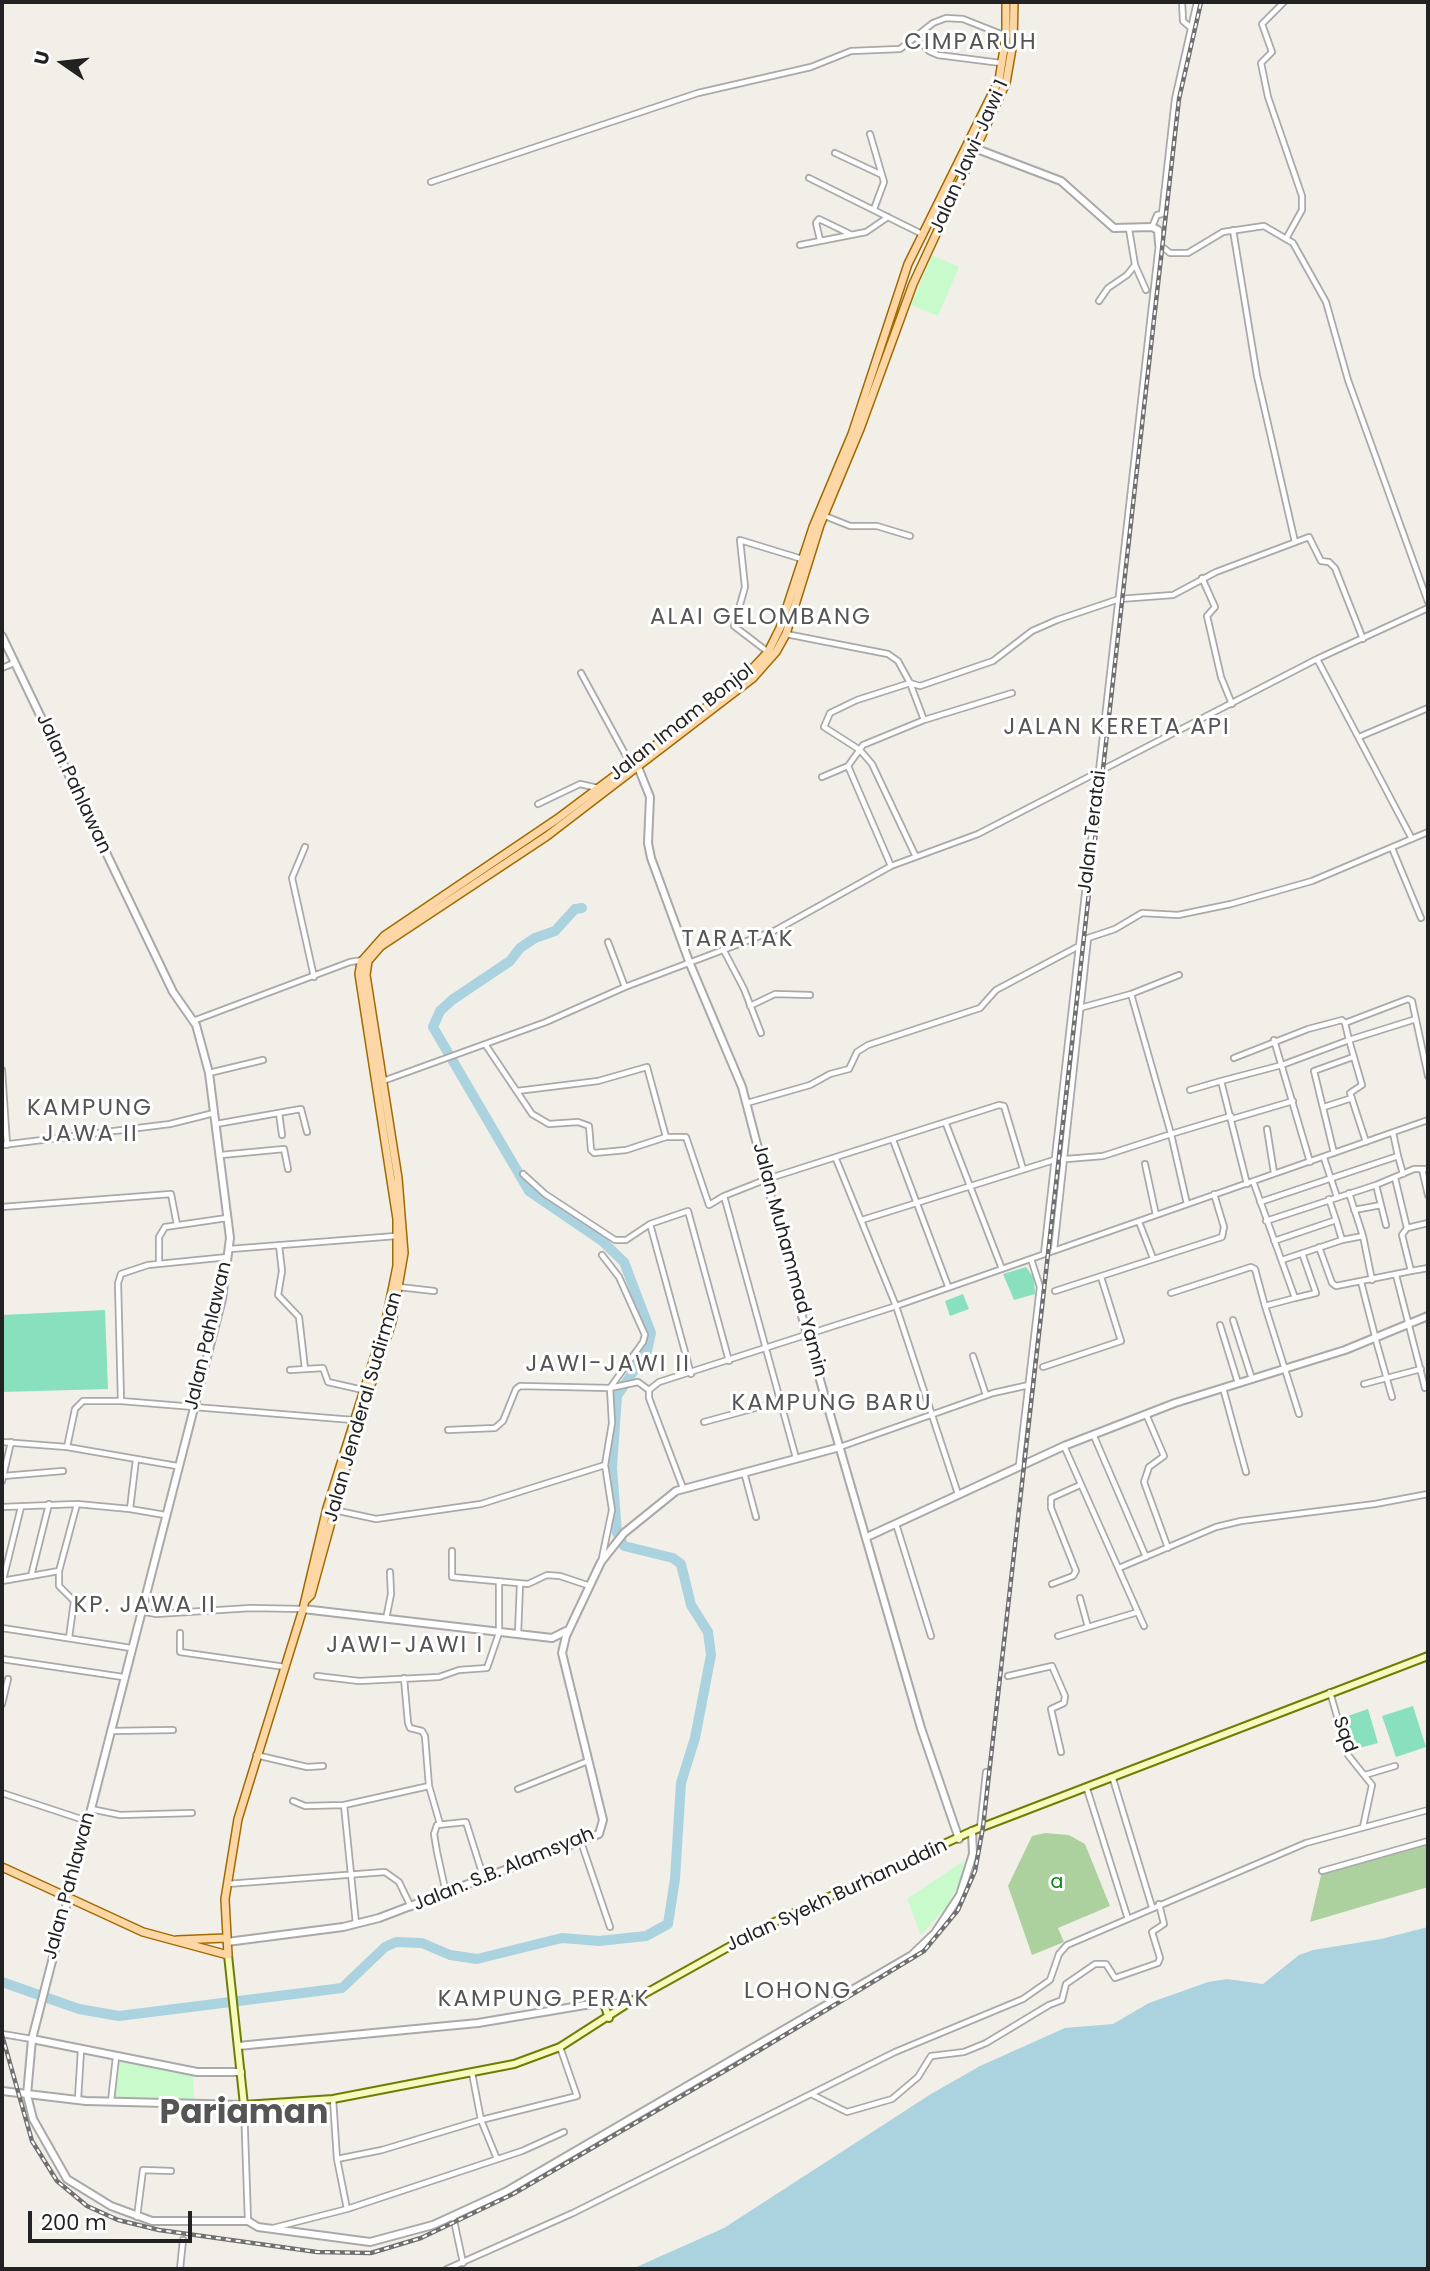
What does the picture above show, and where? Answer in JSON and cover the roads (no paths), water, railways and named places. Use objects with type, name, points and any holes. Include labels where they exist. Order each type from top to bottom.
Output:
[{"type":"main road","name":"Jalan Jawi-Jawi 1","points":[[908,264],[1002,81],[1006,2]]},
{"type":"main road","name":"Jalan Jawi-Jawi 1","points":[[920,268],[977,149],[1002,81],[1013,43],[1014,2]]},
{"type":"main road","points":[[948,185],[957,191]]},
{"type":"main road","points":[[908,264],[920,268]]},
{"type":"main road","name":"Jalan Imam Bonjol","points":[[878,371],[908,264]]},
{"type":"main road","name":"Jalan Imam Bonjol","points":[[364,961],[541,828],[760,672],[786,634],[802,559],[920,268]]},
{"type":"main road","points":[[902,280],[913,284]]},
{"type":"main road","name":"Jalan Imam Bonjol","points":[[722,699],[755,669],[768,652],[792,602],[833,486]]},
{"type":"main road","name":"Jalan Imam Bonjol","points":[[459,890],[547,836],[634,763]]},
{"type":"main road","points":[[541,828],[547,836]]},
{"type":"main road","name":"Jalan Jenderal Sudirman","points":[[330,1509],[400,1287],[404,1235],[372,1038],[364,961]]},
{"type":"main road","name":"Jalan Jenderal Sudirman","points":[[228,1955],[227,1884],[238,1819],[304,1605],[311,1595],[353,1420],[374,1366],[394,1286],[398,1236],[395,1179],[382,1082],[372,1038]]},
{"type":"main road","name":"Jalan Syekh Burhanuddin","points":[[244,2105],[333,2099],[472,2073],[539,2057],[768,1925],[867,1878],[972,1831],[1428,1656]]},
{"type":"main road","points":[[2,1867],[166,1939],[228,1955],[244,2105]]},
{"type":"main road","points":[[166,1939],[227,1940]]},
{"type":"main road","points":[[604,2004],[609,2018]]},
{"type":"street","points":[[1182,2],[1183,21],[1191,28]]},
{"type":"street","points":[[1153,226],[1156,217],[1162,214],[1175,99],[1197,2]]},
{"type":"street","points":[[1284,2],[1262,24],[1272,52],[1261,63],[1268,97],[1302,196],[1302,210],[1287,237]]},
{"type":"street","points":[[430,182],[698,93],[811,67],[851,51],[900,49],[933,23],[951,17],[1006,36]]},
{"type":"street","points":[[917,38],[938,55],[1002,63]]},
{"type":"street","points":[[870,134],[883,176],[883,190],[874,209]]},
{"type":"street","points":[[977,149],[1061,181],[1109,225],[1129,229],[1153,226],[1160,232],[1159,244],[1170,253],[1188,253],[1223,232],[1264,226],[1287,237],[1293,243],[1326,302],[1349,380],[1428,602]]},
{"type":"street","points":[[835,153],[883,176]]},
{"type":"street","points":[[809,177],[923,235]]},
{"type":"street","points":[[800,245],[872,229],[888,217]]},
{"type":"street","points":[[820,240],[816,223],[819,219],[851,234]]},
{"type":"street","points":[[1129,229],[1135,265],[1146,290]]},
{"type":"street","points":[[1233,230],[1257,376],[1295,542]]},
{"type":"street","name":"Jalan Teratai","points":[[1044,1254],[1159,244]]},
{"type":"street","points":[[1099,301],[1108,288],[1127,275],[1135,265]]},
{"type":"street","points":[[824,516],[850,526],[874,525],[911,536]]},
{"type":"street","points":[[916,857],[877,773],[860,750],[827,731],[824,720],[830,713],[857,700],[910,683],[915,686],[926,684],[993,661],[1032,631],[1119,599],[1164,597],[1202,578],[1311,538],[1321,561],[1332,563],[1363,639]]},
{"type":"street","points":[[768,652],[734,626],[745,587],[740,540],[802,559]]},
{"type":"street","points":[[1202,578],[1215,607],[1207,616],[1221,677],[1232,704]]},
{"type":"street","points":[[382,1082],[546,1022],[625,987],[776,930],[891,866],[978,834],[1317,659],[1428,608]]},
{"type":"street","points":[[786,634],[888,654],[898,661],[910,683],[924,720]]},
{"type":"street","name":"Jalan Pahlawan","points":[[2,636],[162,972],[182,1010],[193,1021],[209,1073],[221,1155],[230,1249],[222,1299],[44,1984],[32,2039],[27,2095]]},
{"type":"street","points":[[1317,659],[1412,839]]},
{"type":"street","points":[[2,668],[14,663]]},
{"type":"street","points":[[581,673],[634,763]]},
{"type":"street","points":[[822,776],[848,766],[863,745],[924,720],[1012,694]]},
{"type":"street","points":[[1359,737],[1428,708]]},
{"type":"street","name":"Jalan Muhammad Yamin","points":[[634,763],[650,797],[649,848],[690,964],[747,1103],[807,1335],[921,1728],[959,1839]]},
{"type":"street","points":[[848,766],[891,866]]},
{"type":"street","points":[[538,804],[580,785],[598,788]]},
{"type":"street","points":[[1054,1250],[1088,938],[1115,929],[1142,913],[1178,915],[1287,889],[1428,832]]},
{"type":"street","points":[[305,847],[292,878],[314,977]]},
{"type":"street","points":[[1392,848],[1421,918]]},
{"type":"street","points":[[608,942],[625,987]]},
{"type":"street","points":[[747,1103],[810,1085],[827,1075],[849,1069],[857,1052],[868,1045],[981,1008],[996,990],[1080,946]]},
{"type":"street","points":[[723,949],[761,1033]]},
{"type":"street","points":[[193,1021],[364,961]]},
{"type":"street","points":[[1080,1008],[1131,994],[1179,975]]},
{"type":"street","points":[[750,1006],[775,994],[810,995]]},
{"type":"street","points":[[1131,994],[1171,1134],[1187,1204]]},
{"type":"street","points":[[1345,1023],[1408,999],[1416,1019],[1428,1076]]},
{"type":"street","points":[[1190,1090],[1282,1065],[1416,1019]]},
{"type":"street","points":[[1234,1058],[1274,1040],[1342,1020],[1362,1085],[1350,1091],[1366,1142]]},
{"type":"street","points":[[1274,1040],[1310,1162]]},
{"type":"street","points":[[485,1044],[489,1054],[532,1114],[544,1122],[560,1125],[578,1122],[589,1126],[594,1153],[626,1150],[666,1137],[687,1138],[709,1205],[767,1179],[1002,1105],[1023,1169]]},
{"type":"street","points":[[1335,1153],[1314,1071],[1353,1057]]},
{"type":"street","points":[[209,1073],[262,1060]]},
{"type":"street","points":[[517,1091],[598,1081],[647,1068],[666,1137]]},
{"type":"street","points":[[2,1070],[5,1145],[170,1124],[214,1113]]},
{"type":"street","points":[[1221,1081],[1250,1182],[1296,1298]]},
{"type":"street","points":[[1324,1107],[1352,1098]]},
{"type":"street","points":[[862,1220],[1054,1160],[1102,1156],[1293,1101]]},
{"type":"street","points":[[216,1124],[303,1109],[307,1132]]},
{"type":"street","points":[[279,1113],[282,1135]]},
{"type":"street","points":[[649,1390],[659,1382],[691,1374],[896,1306],[1428,1120]]},
{"type":"street","points":[[946,1124],[1002,1269]]},
{"type":"street","points":[[1267,1129],[1274,1173]]},
{"type":"street","points":[[1393,1133],[1403,1174]]},
{"type":"street","points":[[892,1140],[948,1286]]},
{"type":"street","points":[[221,1155],[284,1149],[288,1169]]},
{"type":"street","points":[[1259,1202],[1398,1156]]},
{"type":"street","points":[[1324,1158],[1336,1196]]},
{"type":"street","points":[[835,1159],[896,1306],[958,1494]]},
{"type":"street","points":[[1145,1164],[1156,1215]]},
{"type":"street","points":[[1266,1221],[1425,1169],[1428,1195]]},
{"type":"street","points":[[523,1174],[545,1194],[615,1240],[626,1240],[650,1224],[688,1212],[729,1361]]},
{"type":"street","points":[[1395,1178],[1407,1228]]},
{"type":"street","points":[[1376,1185],[1386,1225]]},
{"type":"street","points":[[1349,1193],[1363,1236],[1372,1280]]},
{"type":"street","points":[[2,1207],[171,1194],[177,1225]]},
{"type":"street","points":[[1055,1291],[1225,1235],[1214,1194]]},
{"type":"street","points":[[724,1196],[796,1458]]},
{"type":"street","points":[[1329,1199],[1342,1240]]},
{"type":"street","points":[[1354,1210],[1381,1205]]},
{"type":"street","points":[[159,1264],[160,1233],[164,1227],[228,1218]]},
{"type":"street","points":[[1274,1241],[1336,1220]]},
{"type":"street","points":[[1139,1222],[1153,1258]]},
{"type":"street","points":[[1411,1271],[1402,1235],[1407,1228],[1428,1223]]},
{"type":"street","points":[[650,1224],[691,1374]]},
{"type":"street","points":[[230,1249],[398,1236]]},
{"type":"street","points":[[1282,1260],[1342,1240],[1363,1236]]},
{"type":"street","points":[[279,1245],[282,1271],[278,1294],[299,1317],[305,1369]]},
{"type":"street","points":[[1320,1247],[1333,1284],[1361,1282],[1428,1268]]},
{"type":"street","points":[[1265,1306],[1316,1293],[1302,1253]]},
{"type":"street","points":[[601,1562],[612,1510],[605,1465],[612,1423],[611,1388],[645,1335],[618,1277],[602,1255]]},
{"type":"street","points":[[121,1401],[119,1277],[128,1269],[229,1257]]},
{"type":"street","points":[[1019,1465],[1040,1287],[1031,1259]]},
{"type":"street","points":[[1171,1293],[1251,1267],[1255,1269],[1299,1414]]},
{"type":"street","points":[[1396,1275],[1425,1388]]},
{"type":"street","points":[[1043,1367],[1121,1340],[1101,1276]]},
{"type":"street","points":[[1361,1282],[1392,1397]]},
{"type":"street","points":[[400,1287],[434,1291]]},
{"type":"street","points":[[867,1537],[1019,1465],[1093,1434],[1223,1387],[1345,1350],[1428,1316]]},
{"type":"street","points":[[1233,1320],[1252,1379]]},
{"type":"street","points":[[1220,1325],[1238,1383]]},
{"type":"street","points":[[973,1356],[986,1395]]},
{"type":"street","points":[[290,1370],[323,1368],[328,1382],[363,1390]]},
{"type":"street","points":[[1364,1384],[1421,1369]]},
{"type":"street","points":[[448,1430],[495,1427],[503,1421],[516,1389],[520,1386],[611,1388],[641,1382],[649,1390],[650,1401],[683,1488]]},
{"type":"street","points":[[562,1653],[571,1625],[610,1548],[624,1533],[683,1488],[830,1450],[931,1417],[986,1395],[1029,1385]]},
{"type":"street","points":[[1223,1387],[1246,1472]]},
{"type":"street","points":[[67,1447],[78,1404],[121,1401],[353,1420]]},
{"type":"street","points":[[704,1422],[781,1401]]},
{"type":"street","points":[[1146,1414],[1164,1456],[1149,1467],[1144,1482],[1168,1548]]},
{"type":"street","points":[[1093,1434],[1146,1556]]},
{"type":"street","points":[[2,1442],[67,1447],[177,1466]]},
{"type":"street","points":[[11,1442],[2,1478],[63,1471]]},
{"type":"street","points":[[1063,1446],[1144,1626]]},
{"type":"street","points":[[830,1450],[844,1460]]},
{"type":"street","points":[[130,1509],[136,1459]]},
{"type":"street","points":[[330,1509],[376,1519],[467,1506],[505,1497],[605,1465]]},
{"type":"street","points":[[744,1472],[756,1517]]},
{"type":"street","points":[[1052,1584],[1073,1576],[1076,1571],[1051,1508],[1051,1498],[1080,1485]]},
{"type":"street","points":[[1119,1568],[1216,1527],[1256,1517],[1375,1504],[1428,1494]]},
{"type":"street","points":[[31,1576],[50,1504]]},
{"type":"street","points":[[69,1638],[73,1599],[59,1586],[60,1571],[77,1504]]},
{"type":"street","points":[[2,1507],[77,1504],[165,1515]]},
{"type":"street","points":[[21,1507],[2,1581],[60,1571]]},
{"type":"street","points":[[896,1524],[931,1636]]},
{"type":"street","points":[[452,1551],[452,1577],[520,1584],[551,1575],[572,1577],[591,1586]]},
{"type":"street","points":[[386,1619],[391,1594],[390,1572]]},
{"type":"street","points":[[317,1676],[347,1681],[439,1677],[459,1670],[487,1668],[499,1633],[499,1583]]},
{"type":"street","points":[[518,1634],[520,1584]]},
{"type":"street","points":[[1080,1598],[1088,1627]]},
{"type":"street","points":[[141,1610],[156,1614],[304,1605],[386,1619],[552,1638],[571,1625]]},
{"type":"street","points":[[1058,1636],[1138,1612]]},
{"type":"street","points":[[2,1628],[131,1648]]},
{"type":"street","points":[[180,1633],[180,1652],[285,1667]]},
{"type":"street","points":[[552,1638],[562,1653]]},
{"type":"street","name":"Jalan. S.B. Alamsyah","points":[[227,1940],[356,1924],[411,1907],[599,1835],[603,1826],[562,1653]]},
{"type":"street","points":[[2,1659],[123,1677]]},
{"type":"street","points":[[1007,1676],[1052,1666],[1066,1699],[1051,1709],[1061,1752]]},
{"type":"street","points":[[404,1678],[408,1723],[410,1728],[422,1731],[425,1736],[429,1786],[440,1825]]},
{"type":"street","points":[[2,1704],[8,1679]]},
{"type":"street","name":"Sqd","points":[[1330,1692],[1346,1749],[1373,1790],[1363,1828]]},
{"type":"street","points":[[110,1731],[173,1730]]},
{"type":"street","points":[[256,1755],[307,1767],[323,1766]]},
{"type":"street","points":[[518,1789],[588,1761]]},
{"type":"street","name":"Sqd","points":[[1365,1775],[1395,1766]]},
{"type":"street","points":[[980,1828],[986,1772]]},
{"type":"street","points":[[1113,1779],[1152,1907]]},
{"type":"street","points":[[293,1801],[305,1806],[344,1805],[429,1786]]},
{"type":"street","points":[[1087,1789],[1128,1919]]},
{"type":"street","points":[[2,1793],[87,1821]]},
{"type":"street","points":[[344,1805],[356,1924]]},
{"type":"street","points":[[90,1809],[120,1815],[192,1814]]},
{"type":"street","points":[[447,2269],[573,2213],[895,2052],[1023,1999],[1050,1980],[1063,1947],[1306,1843],[1428,1810]]},
{"type":"street","points":[[446,1894],[434,1834],[434,1828],[440,1825],[466,1822],[484,1880]]},
{"type":"street","points":[[27,2095],[43,2141],[67,2179],[98,2200],[137,2217],[152,2221],[248,2221],[258,2227],[370,2242],[453,2216],[517,2186],[912,1955],[935,1933],[960,1895],[973,1854],[972,1831]]},
{"type":"street","points":[[1322,1871],[1428,1841]]},
{"type":"street","points":[[580,1842],[610,1927]]},
{"type":"street","points":[[227,1884],[391,1873],[399,1882],[411,1907]]},
{"type":"street","points":[[813,2094],[847,2112],[891,2099],[918,2077],[931,2056],[964,2052],[986,2043],[1062,2000],[1066,1984],[1095,1964],[1106,1964],[1115,1978],[1158,1963],[1160,1958],[1152,1932],[1164,1924],[1159,1904]]},
{"type":"street","points":[[238,2046],[478,2023],[604,2004],[630,2003]]},
{"type":"street","points":[[2,2034],[197,2072],[241,2072]]},
{"type":"street","points":[[337,2159],[382,2150],[481,2120],[577,2096],[560,2047]]},
{"type":"street","points":[[78,2099],[81,2050]]},
{"type":"street","points":[[111,2101],[116,2057]]},
{"type":"street","points":[[472,2073],[481,2120],[498,2159]]},
{"type":"street","points":[[2,2091],[111,2101],[244,2105],[248,2221]]},
{"type":"street","points":[[333,2099],[337,2159],[347,2209]]},
{"type":"street","points":[[272,2228],[347,2209],[498,2159],[564,2132]]},
{"type":"street","points":[[137,2217],[143,2170],[171,2171]]},
{"type":"street","points":[[453,2216],[463,2263]]},
{"type":"street","points":[[180,2269],[183,2240]]},
{"type":"water","points":[[1428,1927],[1428,2269],[632,2269],[724,2228],[931,2094],[980,2066],[1065,2028],[1113,2024],[1149,2003],[1208,1982],[1227,1979],[1263,1984],[1299,1955],[1313,1950],[1381,1939]]},
{"type":"waterway","points":[[2,1982],[79,2009],[119,2016],[342,1988],[385,1947],[396,1942],[422,1943],[450,1955],[477,1959],[562,1938],[599,1941],[646,1936],[668,1924],[675,1879],[681,1783],[695,1738],[711,1655],[708,1632],[691,1605],[681,1564],[673,1558],[624,1546],[617,1533],[612,1468],[617,1396],[647,1351],[651,1333],[624,1262],[601,1240],[529,1191],[433,1027],[440,1011],[452,1000],[510,961],[520,948],[535,938],[555,931],[575,909],[582,908]]},
{"type":"railway","points":[[2,2035],[32,2141],[57,2181],[87,2206],[118,2220],[159,2230],[317,2252],[371,2253],[421,2238],[513,2194],[735,2065],[924,1951],[958,1910],[975,1871],[983,1827],[1179,99],[1201,2]]},
{"type":"district","name":"CIMPARUH","points":[[971,43]]},
{"type":"district","name":"ALAI GELOMBANG","points":[[761,618]]},
{"type":"district","name":"JALAN KERETA API","points":[[1117,728]]},
{"type":"district","name":"TARATAK","points":[[738,940]]},
{"type":"district","name":"KAMPUNG JAWA II","points":[[90,1122]]},
{"type":"district","name":"JAWI-JAWI II","points":[[608,1365]]},
{"type":"district","name":"KAMPUNG BARU","points":[[832,1404]]},
{"type":"district","name":"KP. JAWA II","points":[[145,1606]]},
{"type":"district","name":"JAWI-JAWI I","points":[[405,1646]]},
{"type":"district","name":"LOHONG","points":[[798,1992]]},
{"type":"district","name":"KAMPUNG PERAK","points":[[544,2000]]},
{"type":"district","name":"Pariaman","points":[[244,2115]]},
{"type":"park label","name":"a","points":[[1057,1883]]}]
